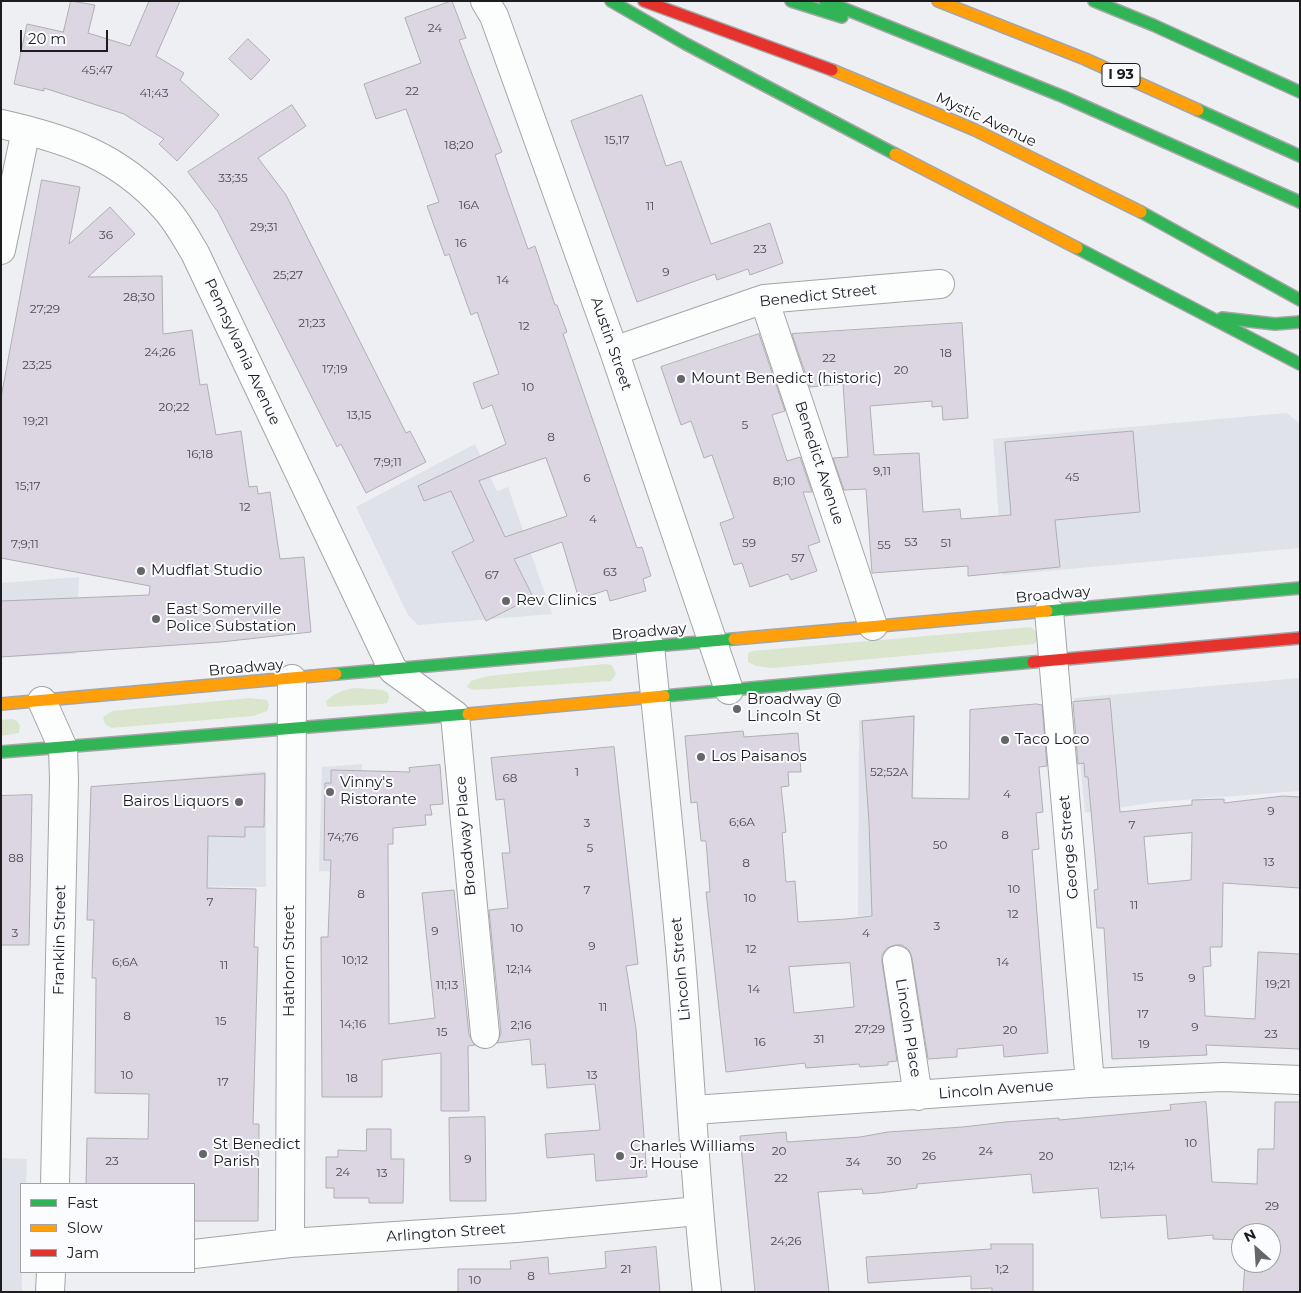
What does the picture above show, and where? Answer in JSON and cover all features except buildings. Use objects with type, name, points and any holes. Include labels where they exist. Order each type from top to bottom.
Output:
[{"type":"main road","points":[[611,1],[686,44],[1300,364]]},
{"type":"main road","name":"Mystic Avenue","points":[[644,1],[934,112],[1090,186],[1226,258],[1300,300]]},
{"type":"main road","points":[[791,1],[954,52]]},
{"type":"main road","points":[[825,1],[954,52],[1151,134],[1300,202]]},
{"type":"main road","name":"I 93","points":[[938,1],[1120,74],[1300,156]]},
{"type":"main road","points":[[1094,1],[1300,92]]},
{"type":"main road","points":[[1203,315],[1275,324],[1300,322]]},
{"type":"main road","name":"Broadway","points":[[1,704],[1300,588]]},
{"type":"main road","points":[[1,752],[455,715],[1300,638]]},
{"type":"street","name":"Austin Street","points":[[485,1],[494,16],[614,351],[729,690]]},
{"type":"street","points":[[1,250],[14,127]]},
{"type":"street","name":"Pennsylvania Avenue","points":[[14,127],[84,148],[129,172],[166,209],[195,253],[393,670]]},
{"type":"street","name":"Benedict Street","points":[[614,351],[764,299],[940,284]]},
{"type":"street","name":"Benedict Avenue","points":[[764,299],[873,626]]},
{"type":"street","name":"George Street","points":[[1049,610],[1090,1083]]},
{"type":"street","name":"Lincoln Street","points":[[650,646],[679,938],[693,1110],[698,1211],[707,1292]]},
{"type":"street","points":[[393,670],[455,715]]},
{"type":"street","name":"Hathorn Street","points":[[290,1243],[292,679]]},
{"type":"street","name":"Franklin Street","points":[[42,701],[63,748],[64,780],[55,1183]]},
{"type":"street","name":"Broadway Place","points":[[455,715],[485,1034]]},
{"type":"street","name":"Lincoln Place","points":[[897,960],[918,1096]]},
{"type":"street","name":"Lincoln Avenue","points":[[693,1110],[1090,1083],[1223,1077],[1300,1080]]},
{"type":"street","name":"Arlington Street","points":[[195,1254],[290,1243],[516,1228],[698,1211]]},
{"type":"street","points":[[50,1292],[51,1273]]},
{"type":"shaded area","points":[[1287,413],[1300,424],[1300,548],[1003,575],[993,439]]},
{"type":"shaded area","points":[[475,444],[497,491],[508,487],[552,614],[418,625],[408,615],[356,507]]},
{"type":"shaded area","points":[[79,577],[76,654],[1,657],[1,583]]},
{"type":"shaded area","points":[[1300,678],[1300,791],[1156,802],[1085,813],[1074,698]]},
{"type":"shaded area","points":[[915,715],[911,912],[858,916],[859,720]]},
{"type":"shaded area","points":[[362,764],[361,873],[319,871],[322,767]]},
{"type":"shaded area","points":[[266,771],[266,887],[153,886],[152,923],[87,920],[91,787]]},
{"type":"shaded area","points":[[1,1158],[27,1159],[26,1183],[20,1183],[20,1273],[22,1273],[22,1292],[1,1292]]},
{"type":"green space","points":[[1031,627],[1039,634],[1038,640],[1034,644],[773,668],[756,666],[748,662],[748,653],[753,651]]},
{"type":"green space","points":[[605,664],[612,665],[616,674],[611,681],[473,690],[467,687],[471,681],[488,676]]},
{"type":"green space","points":[[355,688],[383,690],[388,693],[389,698],[387,703],[381,704],[328,707],[326,702],[332,696]]},
{"type":"green space","points":[[250,698],[267,700],[269,705],[267,711],[253,716],[111,728],[105,724],[103,717],[112,711]]},
{"type":"green space","points":[[12,719],[17,721],[20,726],[19,733],[1,736],[1,720]]},
{"type":"traffic: fast","points":[[611,1],[686,44],[895,154]]},
{"type":"traffic: fast","points":[[791,1],[842,17]]},
{"type":"traffic: fast","points":[[825,1],[1064,97],[1300,202]]},
{"type":"traffic: fast","points":[[1094,1],[1153,25],[1300,92]]},
{"type":"traffic: fast","points":[[1198,110],[1300,156]]},
{"type":"traffic: fast","points":[[1141,212],[1300,300]]},
{"type":"traffic: fast","points":[[1077,248],[1300,364]]},
{"type":"traffic: fast","points":[[1222,318],[1275,324],[1300,322]]},
{"type":"traffic: fast","points":[[1047,611],[1300,588]]},
{"type":"traffic: fast","points":[[336,674],[734,639]]},
{"type":"traffic: fast","points":[[664,696],[1033,662]]},
{"type":"traffic: fast","points":[[1,752],[468,714]]},
{"type":"traffic: slow","points":[[938,1],[1085,59],[1198,110]]},
{"type":"traffic: slow","points":[[832,70],[975,130],[1141,212]]},
{"type":"traffic: slow","points":[[895,154],[1077,248]]},
{"type":"traffic: slow","points":[[734,639],[1047,611]]},
{"type":"traffic: slow","points":[[1,704],[336,674]]},
{"type":"traffic: slow","points":[[468,714],[664,696]]},
{"type":"traffic: jam","points":[[644,1],[832,70]]},
{"type":"traffic: jam","points":[[1033,662],[1300,638]]},
{"type":"place","name":"Mount Benedict (historic)","points":[[681,379]]},
{"type":"place","name":"Mudflat Studio","points":[[141,571]]},
{"type":"place","name":"Rev Clinics","points":[[506,601]]},
{"type":"place","name":"East Somerville Police Substation","points":[[156,619]]},
{"type":"place","name":"Broadway @ Lincoln St","points":[[737,709]]},
{"type":"place","name":"Taco Loco","points":[[1005,740]]},
{"type":"place","name":"Los Paisanos","points":[[701,757]]},
{"type":"place","name":"Vinny's Ristorante","points":[[330,792]]},
{"type":"place","name":"Bairos Liquors","points":[[239,802]]},
{"type":"place","name":"St Benedict Parish","points":[[203,1154]]},
{"type":"place","name":"Charles Williams Jr. House","points":[[620,1156]]}]
